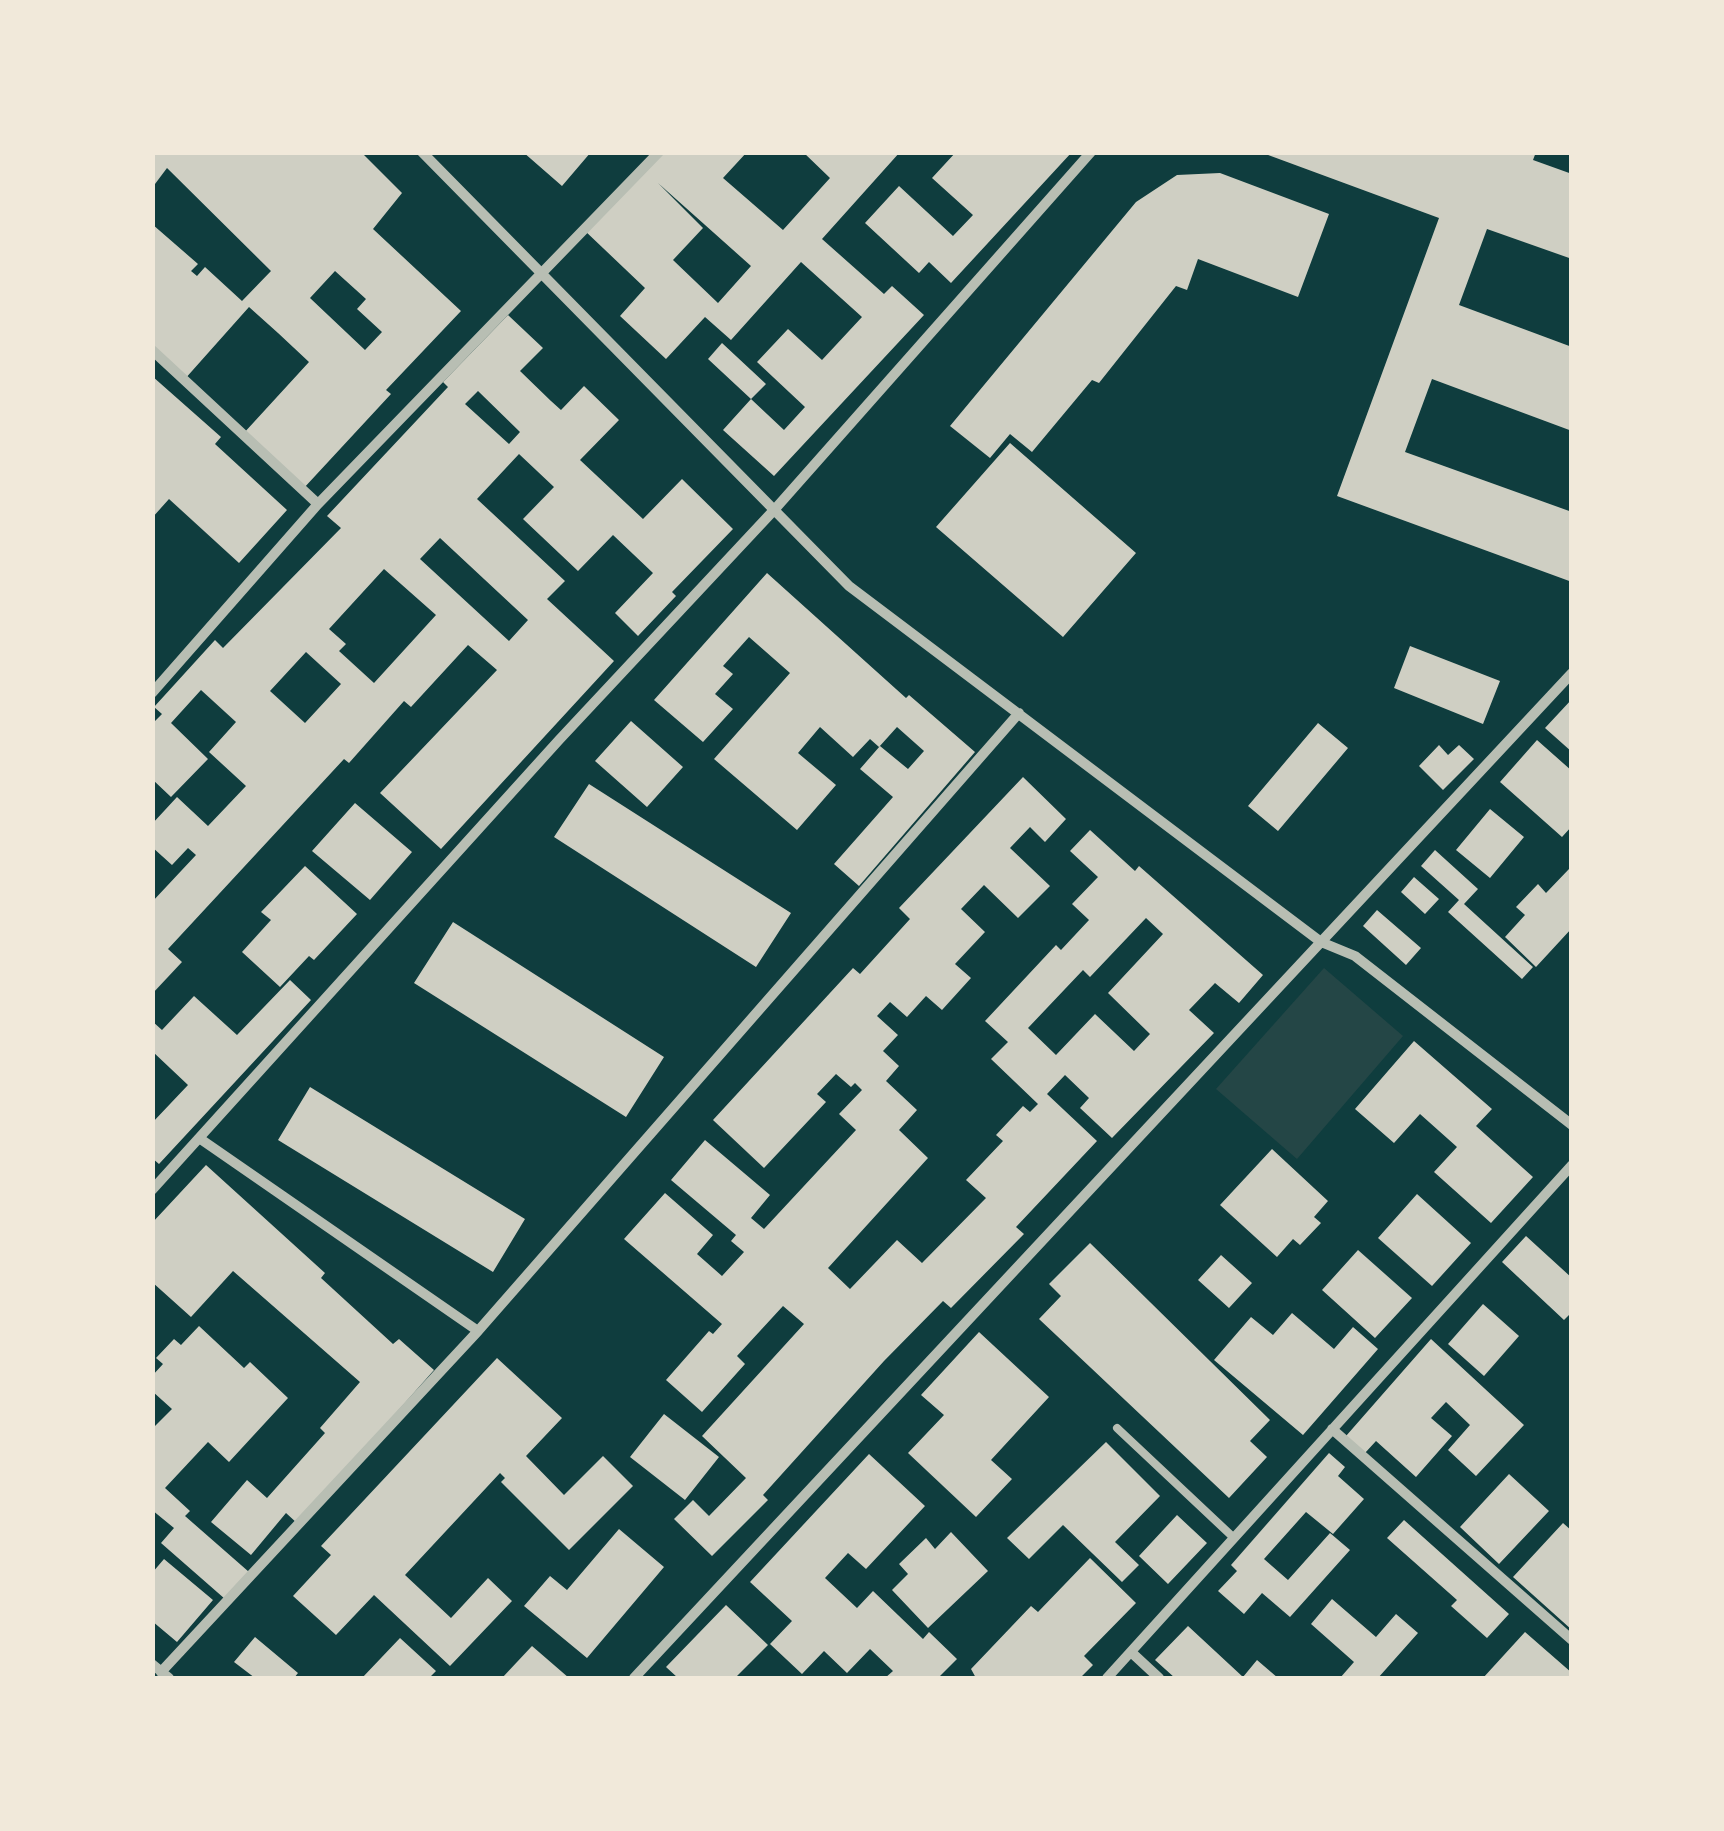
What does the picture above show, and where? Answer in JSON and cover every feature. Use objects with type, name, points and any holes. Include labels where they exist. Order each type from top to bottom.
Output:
[{"type":"street","points":[[422,152],[849,586],[1320,942],[1356,956],[1572,1125]]},
{"type":"street","points":[[152,693],[318,504],[659,152]]},
{"type":"street","points":[[152,1190],[558,740],[775,509],[1091,152]]},
{"type":"street","points":[[152,350],[318,504]]},
{"type":"street","points":[[634,1678],[1572,672]]},
{"type":"street","points":[[161,1672],[478,1331],[1019,713]]},
{"type":"street","points":[[199,1138],[478,1331]]},
{"type":"street","points":[[1107,1678],[1572,1165]]},
{"type":"street","points":[[1332,1429],[1572,1640]]},
{"type":"street","points":[[1130,1652],[1159,1678]]},
{"type":"lane","points":[[1117,1428],[1234,1538]]},
{"type":"shaded area","points":[[1324,968],[1403,1036],[1297,1159],[1216,1089]]},
{"type":"building","points":[[152,152],[361,152],[402,193],[373,229],[461,311],[386,390],[391,394],[303,489],[243,434],[309,362],[278,333],[249,307],[184,380],[152,352],[152,224],[198,264],[191,271],[197,276],[205,267],[242,301],[271,271],[167,168],[152,188]],"holes":[[[335,271],[366,299],[357,309],[382,332],[365,350],[310,298]]]},
{"type":"building","points":[[523,152],[591,152],[562,186]]},
{"type":"building","points":[[655,152],[747,152],[723,178],[783,230],[830,178],[803,152],[900,152],[822,239],[884,294],[892,286],[924,315],[774,476],[723,430],[751,399],[784,430],[805,407],[757,362],[788,329],[822,360],[862,317],[801,262],[731,340],[705,317],[666,359],[620,316],[645,288],[583,229]],"holes":[[[658,183],[751,266],[718,303],[673,260],[703,228]]]},
{"type":"building","points":[[956,152],[1072,152],[951,283],[929,262],[919,273],[865,223],[899,186],[953,236],[973,215],[932,178]]},
{"type":"building","points":[[1260,152],[1536,152],[1533,160],[1572,174],[1572,259],[1487,229],[1459,305],[1572,347],[1572,431],[1432,379],[1405,452],[1572,512],[1572,582],[1337,496],[1439,218]]},
{"type":"building","points":[[1220,173],[1329,214],[1298,297],[1198,259],[1187,290],[1176,286],[1099,383],[1092,380],[1032,452],[1010,434],[990,458],[950,426],[1136,202],[1177,175]]},
{"type":"building","points":[[508,315],[543,348],[520,371],[551,401],[561,410],[584,386],[619,420],[580,460],[643,519],[682,479],[733,529],[672,592],[676,596],[638,636],[615,613],[653,573],[613,535],[578,571],[523,519],[554,487],[519,454],[477,499],[565,581],[547,599],[614,661],[441,849],[380,793],[497,670],[468,645],[411,707],[404,701],[349,763],[344,759],[168,949],[182,962],[152,994],[152,902],[196,855],[188,848],[172,865],[152,847],[152,824],[177,797],[208,826],[246,786],[209,752],[236,722],[201,690],[171,723],[208,759],[171,797],[152,779],[152,724],[162,714],[154,707],[215,640],[223,648],[341,528],[327,516],[448,387],[443,382]],"holes":[[[478,391],[520,432],[509,444],[465,404]],[[440,538],[528,620],[509,641],[420,559]],[[384,569],[436,615],[374,683],[339,651],[346,644],[329,629]],[[306,652],[341,684],[305,723],[270,691]]]},
{"type":"building","points":[[722,343],[766,384],[751,399],[708,359]]},
{"type":"building","points":[[152,376],[221,437],[215,444],[287,510],[239,563],[169,499],[152,518]]},
{"type":"building","points":[[1010,443],[1136,553],[1063,637],[936,527]]},
{"type":"building","points":[[767,573],[906,698],[909,695],[975,752],[859,886],[834,864],[893,797],[860,769],[880,746],[908,769],[924,751],[897,727],[879,747],[870,739],[853,757],[820,727],[798,753],[836,785],[797,830],[714,759],[790,673],[749,637],[723,666],[733,674],[715,694],[733,709],[703,742],[654,700]]},
{"type":"building","points":[[1410,646],[1500,681],[1483,724],[1394,688]]},
{"type":"building","points":[[1572,699],[1572,752],[1545,728]]},
{"type":"building","points":[[631,721],[683,767],[647,807],[595,761]]},
{"type":"building","points":[[1318,723],[1348,748],[1278,831],[1248,806]]},
{"type":"building","points":[[1537,740],[1572,771],[1572,826],[1562,837],[1500,782]]},
{"type":"building","points":[[1439,745],[1448,755],[1459,745],[1474,759],[1443,790],[1419,766]]},
{"type":"building","points":[[1023,777],[1066,819],[1045,842],[1030,827],[1010,848],[1050,886],[1018,918],[984,885],[961,909],[985,932],[955,964],[971,978],[942,1010],[926,996],[907,1017],[890,1002],[877,1016],[898,1035],[883,1051],[899,1066],[886,1081],[917,1110],[899,1130],[928,1158],[828,1268],[850,1289],[897,1240],[922,1263],[986,1198],[966,1180],[1003,1141],[996,1135],[1023,1106],[1030,1112],[1038,1104],[991,1059],[1008,1042],[985,1021],[1056,945],[1061,950],[1089,920],[1072,904],[1098,877],[1070,851],[1090,830],[1135,871],[1139,866],[1263,975],[1239,1003],[1215,983],[1189,1010],[1214,1033],[1112,1138],[1080,1108],[1089,1098],[1065,1075],[1047,1094],[1097,1141],[1016,1227],[1024,1234],[951,1308],[943,1301],[884,1361],[763,1495],[768,1500],[712,1556],[674,1519],[693,1500],[709,1516],[746,1478],[702,1436],[804,1324],[783,1306],[737,1356],[745,1364],[702,1412],[666,1380],[709,1331],[713,1334],[722,1324],[624,1239],[665,1193],[713,1235],[697,1254],[722,1276],[744,1252],[731,1241],[736,1235],[671,1180],[705,1140],[770,1195],[751,1218],[764,1229],[856,1130],[839,1114],[862,1090],[855,1083],[851,1087],[836,1074],[817,1094],[826,1102],[764,1168],[713,1120],[853,968],[860,974],[910,919],[899,908]],"holes":[[[1146,918],[1163,934],[1108,993],[1150,1034],[1134,1051],[1095,1014],[1056,1055],[1028,1028],[1083,970],[1090,977]]]},
{"type":"building","points":[[589,784],[791,913],[756,967],[554,837]]},
{"type":"building","points":[[355,803],[412,852],[370,900],[312,851]]},
{"type":"building","points":[[1490,809],[1524,837],[1490,878],[1456,850]]},
{"type":"building","points":[[1435,850],[1478,889],[1464,904],[1533,967],[1522,979],[1448,912],[1459,900],[1421,866]]},
{"type":"building","points":[[305,866],[357,914],[314,960],[309,956],[280,987],[242,952],[271,920],[261,912]]},
{"type":"building","points":[[1569,869],[1572,928],[1536,967],[1505,937],[1525,915],[1516,907],[1538,884],[1546,893]]},
{"type":"building","points":[[1414,877],[1439,899],[1425,914],[1401,892]]},
{"type":"building","points":[[1377,910],[1421,948],[1406,965],[1363,926]]},
{"type":"building","points":[[453,922],[664,1057],[626,1117],[414,983]]},
{"type":"building","points":[[290,980],[311,1000],[159,1164],[152,1158],[152,1123],[188,1085],[152,1051],[152,1021],[162,1030],[194,996],[237,1035]]},
{"type":"building","points":[[1414,1041],[1492,1109],[1476,1126],[1533,1177],[1491,1223],[1434,1172],[1457,1147],[1420,1114],[1394,1143],[1355,1109]]},
{"type":"building","points":[[310,1087],[525,1219],[493,1272],[278,1140]]},
{"type":"building","points":[[1272,1149],[1328,1201],[1314,1217],[1321,1223],[1300,1245],[1293,1239],[1277,1257],[1220,1205]]},
{"type":"building","points":[[206,1165],[325,1273],[321,1278],[393,1344],[399,1339],[434,1370],[298,1524],[286,1513],[251,1555],[211,1522],[247,1480],[267,1498],[325,1433],[320,1428],[360,1382],[233,1271],[191,1317],[152,1282],[152,1223]]},
{"type":"building","points":[[1417,1194],[1471,1243],[1432,1286],[1378,1238]]},
{"type":"building","points":[[1526,1236],[1572,1278],[1572,1312],[1564,1320],[1502,1262]]},
{"type":"building","points":[[1090,1243],[1270,1420],[1250,1441],[1267,1457],[1229,1498],[1039,1319],[1061,1296],[1049,1284]]},
{"type":"building","points":[[1358,1250],[1412,1298],[1375,1338],[1322,1290]]},
{"type":"building","points":[[1221,1255],[1252,1283],[1229,1308],[1198,1280]]},
{"type":"building","points":[[1483,1304],[1519,1336],[1484,1376],[1448,1344]]},
{"type":"building","points":[[1292,1313],[1334,1349],[1353,1327],[1378,1349],[1303,1435],[1214,1360],[1251,1317],[1273,1335]]},
{"type":"building","points":[[199,1326],[244,1368],[250,1362],[288,1398],[229,1462],[208,1442],[165,1488],[190,1511],[185,1516],[249,1572],[225,1599],[161,1543],[174,1528],[152,1510],[152,1429],[172,1409],[152,1391],[152,1376],[163,1364],[156,1358],[174,1339],[181,1345]]},
{"type":"building","points":[[979,1332],[1049,1397],[991,1460],[1012,1479],[976,1517],[908,1453],[944,1415],[921,1395]]},
{"type":"building","points":[[1431,1339],[1524,1425],[1476,1476],[1448,1450],[1470,1425],[1446,1402],[1431,1418],[1452,1436],[1416,1477],[1376,1441],[1365,1453],[1346,1436]]},
{"type":"building","points":[[497,1358],[562,1418],[526,1456],[564,1495],[603,1456],[633,1486],[569,1550],[501,1482],[505,1478],[500,1473],[405,1575],[451,1618],[488,1578],[512,1601],[450,1666],[374,1595],[336,1635],[293,1596],[331,1555],[321,1546]]},
{"type":"building","points":[[664,1414],[719,1457],[685,1500],[630,1457]]},
{"type":"building","points":[[1106,1442],[1160,1496],[1115,1542],[1139,1565],[1122,1582],[1063,1525],[1029,1559],[1007,1538]]},
{"type":"building","points":[[1329,1453],[1345,1467],[1338,1476],[1364,1499],[1333,1534],[1306,1512],[1264,1559],[1288,1580],[1330,1533],[1350,1550],[1290,1617],[1262,1593],[1244,1614],[1218,1591],[1237,1571],[1231,1565]]},
{"type":"building","points":[[869,1454],[925,1506],[866,1569],[848,1553],[825,1578],[857,1608],[873,1591],[923,1639],[929,1632],[957,1659],[938,1678],[885,1678],[893,1671],[870,1649],[847,1673],[824,1651],[802,1674],[770,1644],[792,1621],[750,1582]]},
{"type":"building","points":[[1509,1474],[1549,1511],[1499,1564],[1460,1527]]},
{"type":"building","points":[[1177,1515],[1207,1543],[1168,1584],[1139,1556]]},
{"type":"building","points":[[1404,1520],[1509,1614],[1487,1638],[1451,1606],[1457,1600],[1387,1538]]},
{"type":"building","points":[[1563,1523],[1572,1531],[1572,1630],[1513,1577]]},
{"type":"building","points":[[619,1529],[664,1567],[587,1658],[524,1606],[550,1576],[567,1590]]},
{"type":"building","points":[[951,1532],[988,1571],[928,1628],[892,1590],[908,1574],[899,1564],[926,1538],[935,1549]]},
{"type":"building","points":[[1090,1558],[1136,1603],[1084,1656],[1093,1665],[1080,1678],[976,1678],[971,1669],[1031,1606],[1038,1612]]},
{"type":"building","points":[[164,1559],[213,1600],[177,1642],[152,1621],[152,1573]]},
{"type":"building","points":[[1332,1599],[1376,1637],[1396,1614],[1418,1633],[1378,1678],[1340,1678],[1354,1662],[1311,1624]]},
{"type":"building","points":[[726,1605],[768,1645],[735,1678],[678,1678],[666,1667]]},
{"type":"building","points":[[1188,1626],[1243,1677],[1257,1660],[1278,1678],[1175,1678],[1155,1660]]},
{"type":"building","points":[[1525,1632],[1572,1673],[1572,1678],[1483,1678]]},
{"type":"building","points":[[255,1637],[298,1673],[294,1678],[255,1678],[234,1662]]},
{"type":"building","points":[[400,1638],[436,1671],[429,1678],[362,1678]]},
{"type":"building","points":[[532,1646],[569,1678],[502,1678]]}]
